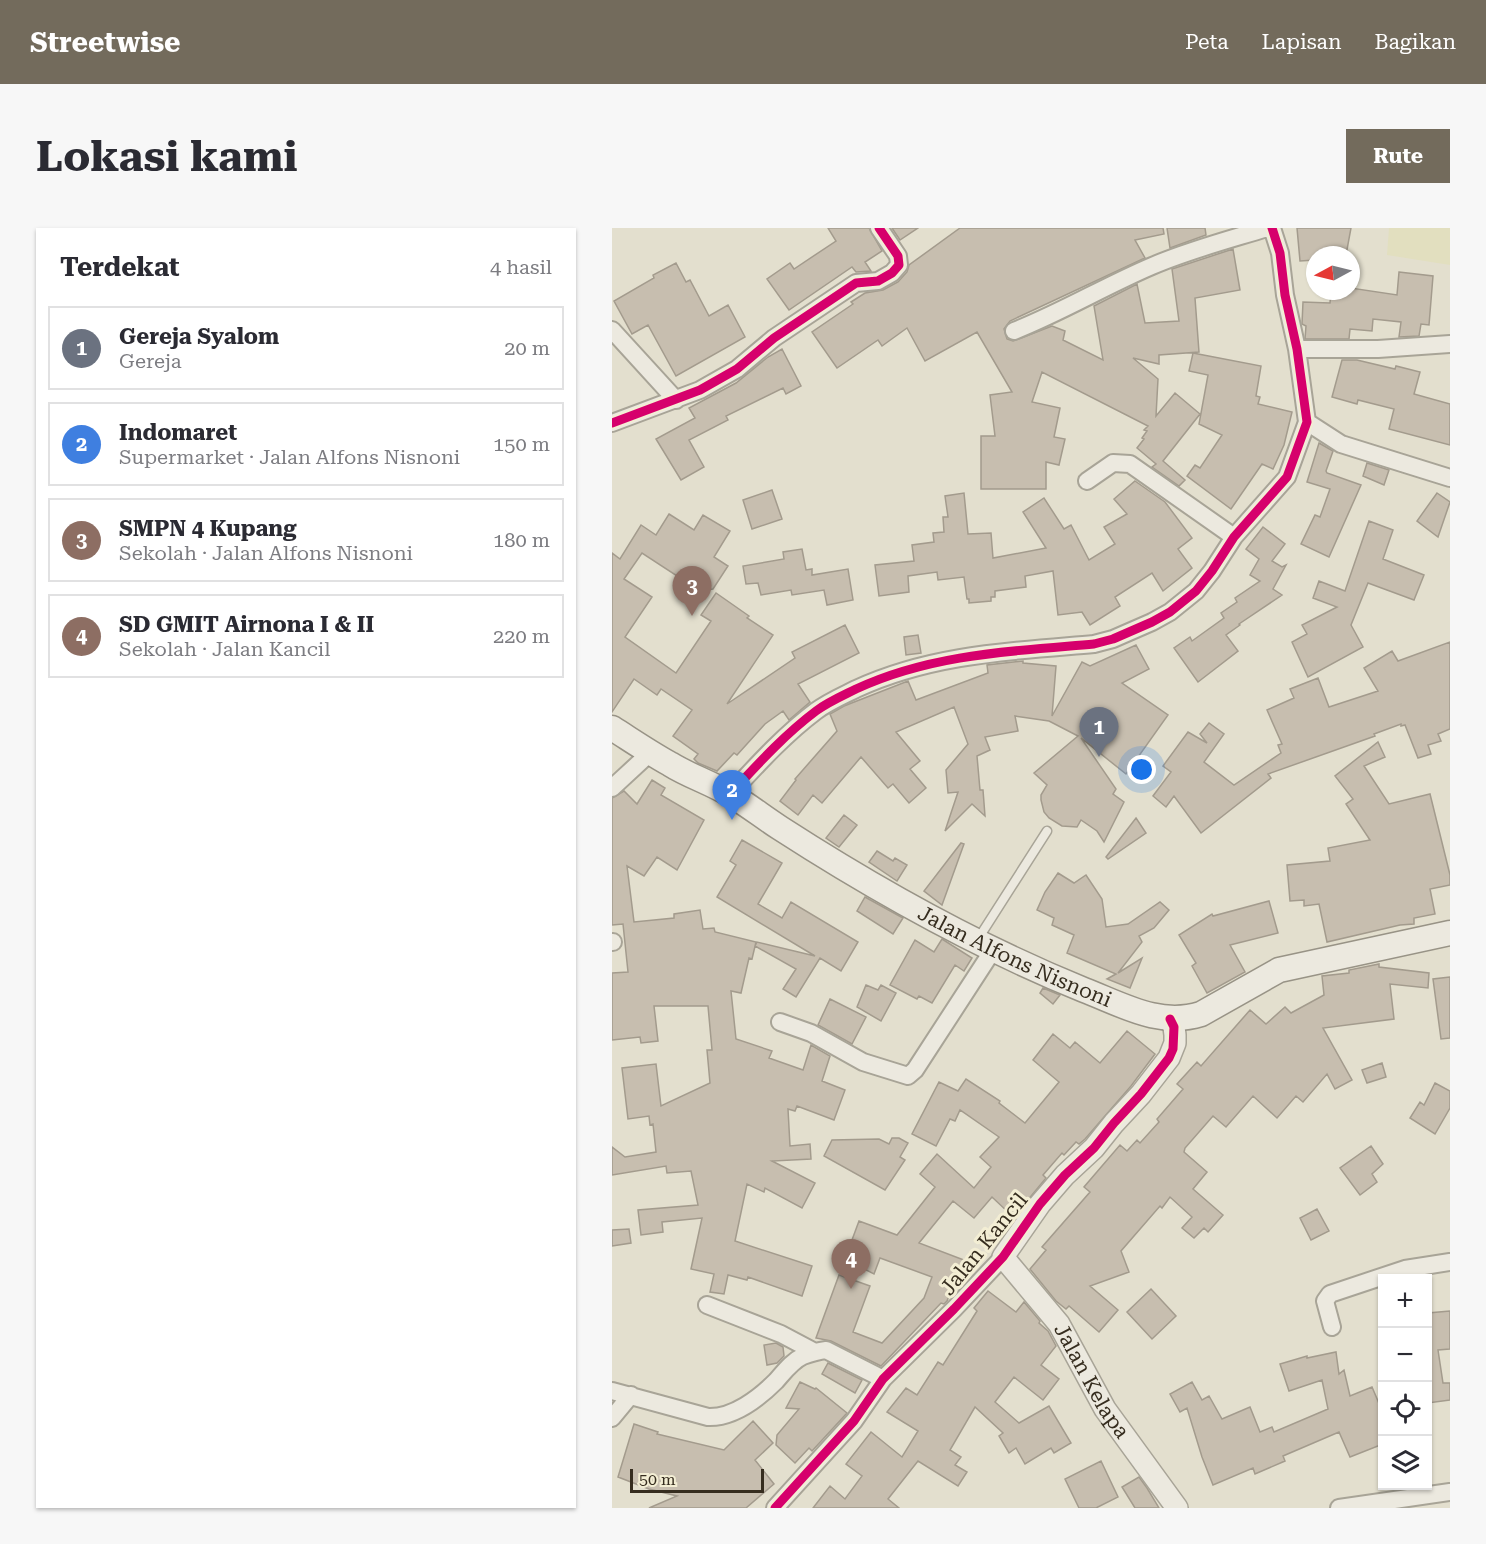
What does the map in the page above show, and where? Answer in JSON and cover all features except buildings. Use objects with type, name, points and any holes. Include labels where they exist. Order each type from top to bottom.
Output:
[{"type":"main road","name":"Jalan Alfons Nisnoni","points":[[612,728],[670,765],[730,794],[779,828],[872,884],[984,946],[1154,1017],[1170,1019],[1201,1014],[1279,970],[1450,933]]},
{"type":"street","points":[[612,423],[700,390],[737,369],[774,338],[856,283],[878,281],[892,273],[899,265],[898,256],[879,228]]},
{"type":"street","points":[[1014,331],[1043,320],[1152,266],[1186,252],[1267,228]]},
{"type":"street","points":[[730,794],[783,738],[817,710],[875,680],[964,656],[1094,644],[1113,639],[1170,612],[1196,591],[1234,537],[1287,477],[1307,422],[1280,253],[1272,228]]},
{"type":"street","points":[[612,330],[676,400]]},
{"type":"street","points":[[1297,349],[1378,349],[1450,344]]},
{"type":"street","points":[[1307,422],[1341,444],[1450,478]]},
{"type":"street","points":[[1087,481],[1113,463],[1130,464],[1234,537]]},
{"type":"street","points":[[612,788],[651,752]]},
{"type":"street","points":[[780,1022],[811,1033],[864,1062],[908,1076],[915,1071],[984,946]]},
{"type":"street","name":"Jalan Kancil","points":[[775,1508],[854,1421],[883,1379],[954,1310],[1003,1257],[1040,1204],[1065,1175],[1094,1148],[1141,1094],[1169,1058],[1175,1043],[1174,1027],[1170,1019]]},
{"type":"street","name":"Jalan Kelapa","points":[[1003,1257],[1059,1324],[1106,1409],[1177,1508]]},
{"type":"street","points":[[1332,1327],[1325,1301],[1330,1294],[1405,1269],[1450,1262]]},
{"type":"street","points":[[706,1305],[781,1334],[815,1352]]},
{"type":"street","points":[[612,1391],[708,1417],[716,1417],[746,1405],[767,1390],[802,1356],[826,1350],[883,1379]]},
{"type":"street","points":[[612,1418],[631,1395]]},
{"type":"street","points":[[1339,1508],[1450,1492]]},
{"type":"lane","points":[[984,946],[1047,831]]},
{"type":"shaded area","points":[[1389,228],[1450,228],[1450,265],[1387,255]]},
{"type":"cycle path","points":[[612,423],[700,390],[737,369],[774,338],[856,283],[878,281],[892,273],[899,265],[898,256],[879,228]]},
{"type":"cycle path","points":[[730,794],[804,720],[825,705],[856,689],[884,677],[943,661],[1002,652],[1094,644],[1113,639],[1170,612],[1196,591],[1234,537],[1287,477],[1307,422],[1280,253],[1272,228]]},
{"type":"cycle path","points":[[775,1508],[854,1421],[883,1379],[1003,1257],[1040,1204],[1065,1175],[1094,1148],[1141,1094],[1169,1058],[1173,1049],[1174,1027],[1170,1019]]},
{"type":"place","name":"SMPN 4 Kupang","points":[[692,616]]},
{"type":"place","name":"Gereja Syalom","points":[[1099,757]]},
{"type":"place","name":"Indomaret","points":[[732,820]]},
{"type":"place","name":"SD GMIT Airnona I & II","points":[[851,1289]]}]
